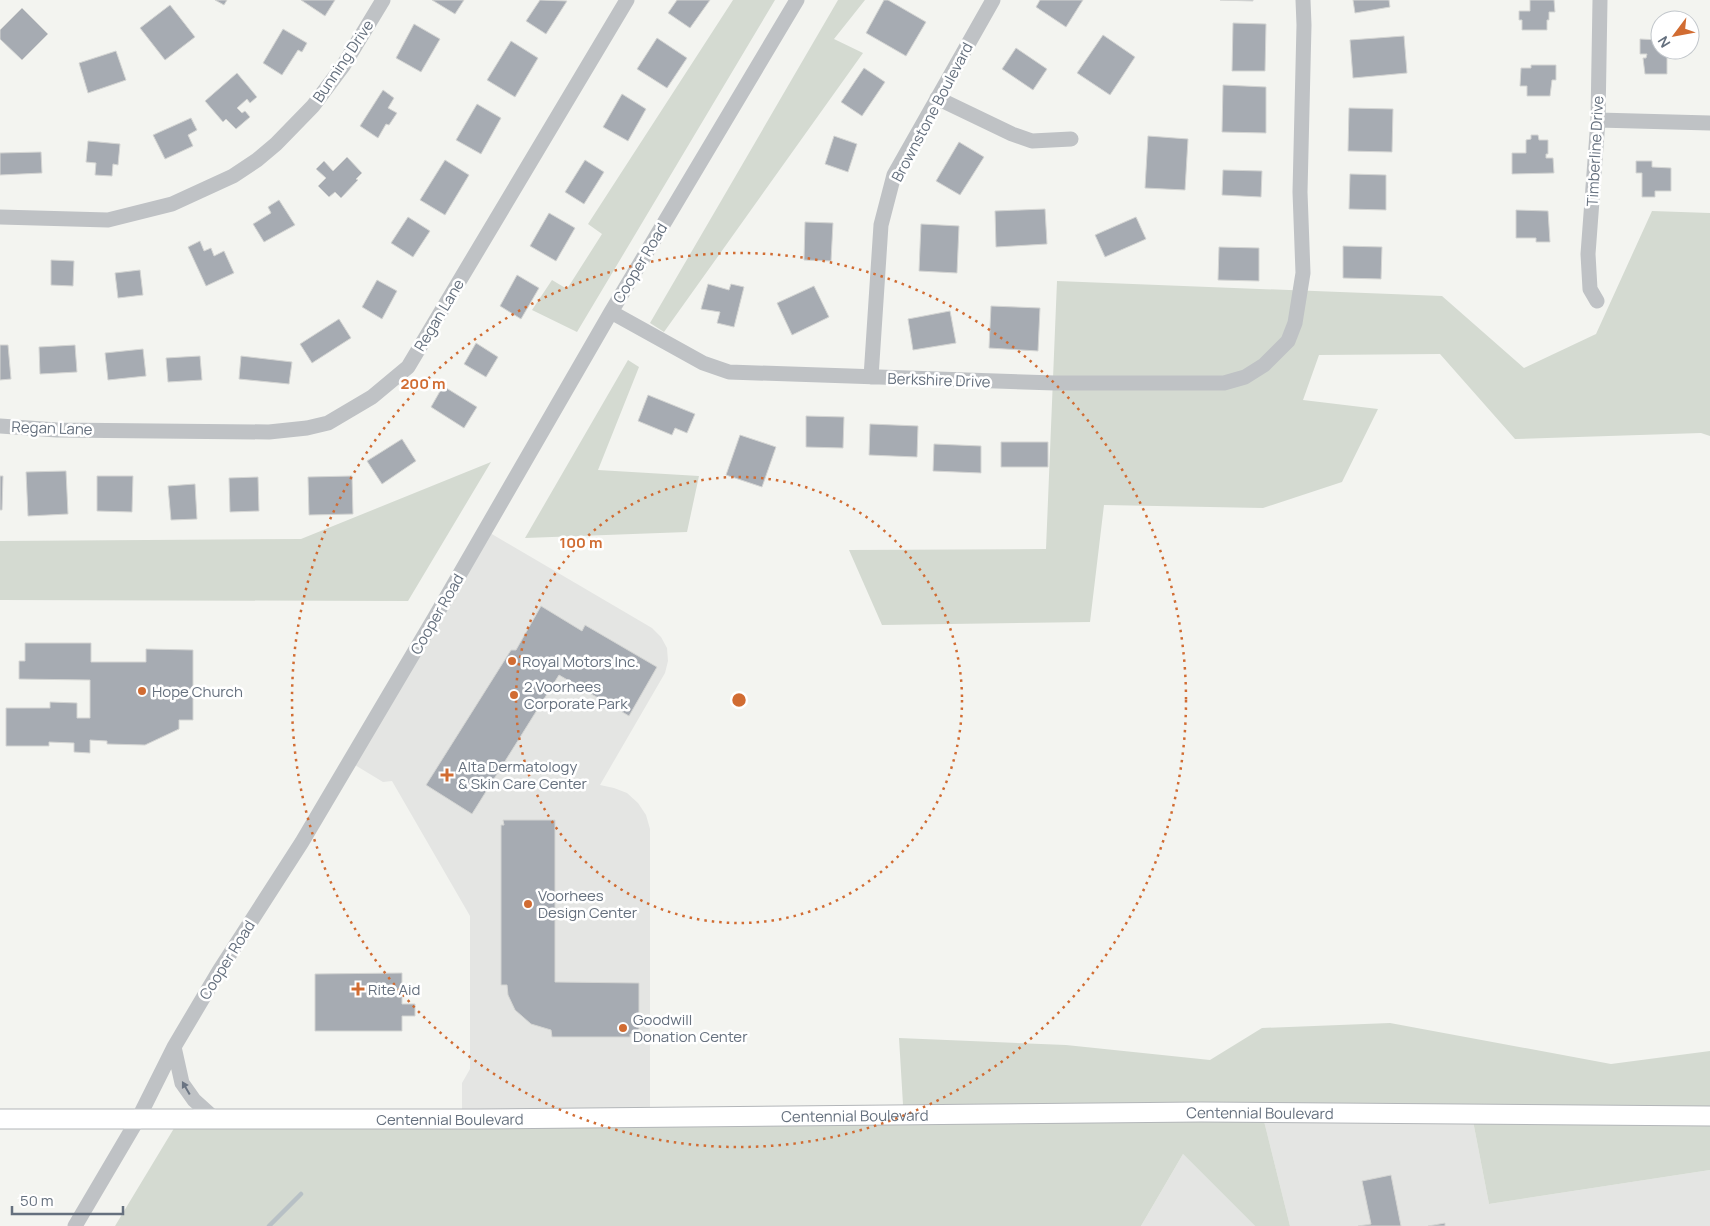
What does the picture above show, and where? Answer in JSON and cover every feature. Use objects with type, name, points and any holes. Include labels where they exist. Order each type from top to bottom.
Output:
[{"type":"main road","name":"Centennial Boulevard","points":[[0,1119],[487,1119],[1201,1112],[1710,1116]]},
{"type":"street","name":"Bunning Drive","points":[[0,217],[108,220],[172,204],[233,176],[276,144],[313,106],[344,66],[382,0]]},
{"type":"street","name":"Regan Lane","points":[[0,426],[56,430],[279,431],[307,428],[328,423],[372,397],[408,367],[627,0]]},
{"type":"street","name":"Cooper Road","points":[[75,1226],[138,1119],[174,1047],[219,971],[302,842],[435,617],[611,312],[797,0]]},
{"type":"street","name":"Brownstone Boulevard","points":[[871,377],[881,225],[894,175],[993,0]]},
{"type":"street","name":"Berkshire Drive","points":[[611,312],[703,363],[729,372],[1055,383],[1224,383],[1245,377],[1264,365],[1288,341],[1295,323],[1303,273],[1300,192],[1303,0]]},
{"type":"street","name":"Timberline Drive","points":[[1597,301],[1590,289],[1588,254],[1598,120],[1600,0]]},
{"type":"street","points":[[937,98],[1012,134],[1032,141],[1071,139]]},
{"type":"street","points":[[1598,120],[1710,123]]},
{"type":"street","points":[[174,1047],[182,1083],[194,1100],[215,1119]]},
{"type":"shaded area","points":[[733,0],[775,0],[577,332],[532,310],[552,280],[567,289],[602,234],[588,224]]},
{"type":"shaded area","points":[[838,0],[865,0],[834,39],[863,53],[664,332],[650,323]]},
{"type":"shaded area","points":[[1652,211],[1710,213],[1710,436],[1701,433],[1515,439],[1440,354],[1319,355],[1303,400],[1378,409],[1342,482],[1263,508],[1104,505],[1090,622],[882,625],[849,550],[1046,549],[1057,281],[1442,296],[1524,368],[1596,334]]},
{"type":"shaded area","points":[[628,360],[639,367],[598,470],[699,476],[687,532],[525,538]]},
{"type":"shaded area","points":[[491,462],[408,601],[0,600],[0,541],[301,539]]},
{"type":"shaded area","points":[[485,530],[652,628],[661,637],[667,648],[668,661],[665,673],[600,785],[627,793],[638,803],[646,815],[650,829],[650,1118],[462,1119],[462,1083],[470,1069],[470,916],[392,781],[383,782],[350,762]]},
{"type":"shaded area","points":[[1390,1023],[1611,1064],[1710,1051],[1710,1170],[1489,1204],[1473,1121],[1264,1121],[1290,1226],[1255,1226],[1183,1154],[1141,1226],[115,1226],[179,1120],[904,1121],[899,1038],[1066,1045],[1210,1060],[1262,1028]]},
{"type":"shaded area","points":[[1264,1121],[1473,1121],[1489,1204],[1710,1170],[1710,1226],[1290,1226]]},
{"type":"shaded area","points":[[1183,1154],[1255,1226],[1141,1226]]},
{"type":"building","points":[[215,0],[227,0],[224,5]]},
{"type":"building","points":[[301,0],[335,0],[325,16]]},
{"type":"building","points":[[432,0],[464,0],[455,14]]},
{"type":"building","points":[[540,0],[567,1],[546,34],[526,21]]},
{"type":"building","points":[[677,0],[710,0],[690,28],[668,13]]},
{"type":"building","points":[[884,0],[888,0],[926,22],[906,56],[866,33]]},
{"type":"building","points":[[1040,0],[1083,0],[1066,27],[1036,7]]},
{"type":"building","points":[[1220,0],[1253,0],[1253,1]]},
{"type":"building","points":[[1353,0],[1389,0],[1390,7],[1355,13]]},
{"type":"building","points":[[1530,0],[1554,0],[1555,12],[1549,12],[1547,30],[1522,30],[1522,20],[1519,20],[1519,11],[1530,11]]},
{"type":"building","points":[[170,5],[195,37],[165,60],[140,28]]},
{"type":"building","points":[[22,8],[48,34],[22,60],[0,39],[0,30]]},
{"type":"building","points":[[1233,23],[1266,24],[1265,71],[1232,71]]},
{"type":"building","points":[[414,24],[440,39],[421,72],[396,58]]},
{"type":"building","points":[[283,29],[307,43],[302,52],[298,50],[282,75],[263,63]]},
{"type":"building","points":[[1103,35],[1135,57],[1110,95],[1077,73]]},
{"type":"building","points":[[1404,36],[1407,73],[1353,78],[1350,40]]},
{"type":"building","points":[[657,38],[687,58],[667,88],[637,69]]},
{"type":"building","points":[[1640,39],[1650,40],[1650,60],[1667,60],[1667,74],[1645,74],[1643,58],[1646,58],[1647,54],[1640,54]]},
{"type":"building","points":[[511,41],[538,58],[515,97],[487,80]]},
{"type":"building","points":[[1016,48],[1047,69],[1033,90],[1002,69]]},
{"type":"building","points":[[116,51],[126,80],[88,93],[79,63]]},
{"type":"building","points":[[1531,65],[1556,65],[1556,80],[1552,80],[1550,96],[1527,96],[1527,86],[1520,86],[1521,68],[1531,68]]},
{"type":"building","points":[[864,68],[885,82],[862,116],[841,102]]},
{"type":"building","points":[[237,73],[257,97],[250,103],[247,99],[237,108],[242,113],[245,111],[250,117],[236,129],[226,119],[223,122],[205,101]]},
{"type":"building","points":[[1223,85],[1266,87],[1266,133],[1222,132]]},
{"type":"building","points":[[383,90],[394,98],[388,108],[397,113],[389,125],[386,124],[378,138],[360,126]]},
{"type":"building","points":[[622,94],[646,109],[628,141],[603,127]]},
{"type":"building","points":[[477,104],[501,118],[481,154],[456,140]]},
{"type":"building","points":[[1349,108],[1393,109],[1392,152],[1348,151]]},
{"type":"building","points":[[191,118],[197,130],[188,135],[193,146],[165,159],[153,135]]},
{"type":"building","points":[[1531,135],[1538,135],[1539,140],[1548,140],[1548,154],[1546,154],[1546,158],[1553,158],[1554,173],[1512,174],[1512,153],[1526,153],[1526,140],[1531,139]]},
{"type":"building","points":[[834,136],[857,144],[848,172],[825,164]]},
{"type":"building","points":[[1148,136],[1188,139],[1185,190],[1145,188]]},
{"type":"building","points":[[88,141],[120,144],[118,165],[113,164],[112,176],[95,175],[96,163],[86,162]]},
{"type":"building","points":[[959,142],[984,157],[960,195],[936,181]]},
{"type":"building","points":[[41,152],[42,173],[0,175],[0,153]]},
{"type":"building","points":[[347,157],[362,173],[341,198],[335,192],[329,197],[318,186],[326,178],[316,169],[324,161],[333,171]]},
{"type":"building","points":[[445,160],[469,175],[445,215],[420,200]]},
{"type":"building","points":[[585,160],[604,172],[584,204],[565,192]]},
{"type":"building","points":[[1636,161],[1652,161],[1652,167],[1671,168],[1671,191],[1655,191],[1655,197],[1642,197],[1642,173],[1636,173]]},
{"type":"building","points":[[1223,170],[1262,171],[1261,197],[1222,195]]},
{"type":"building","points":[[1350,174],[1386,175],[1386,210],[1349,209]]},
{"type":"building","points":[[279,200],[295,225],[264,242],[253,224],[271,213],[268,207]]},
{"type":"building","points":[[1045,209],[1047,244],[996,247],[995,211]]},
{"type":"building","points":[[1516,210],[1548,211],[1550,242],[1536,242],[1536,238],[1516,238]]},
{"type":"building","points":[[549,213],[575,228],[556,261],[530,246]]},
{"type":"building","points":[[408,217],[430,231],[413,257],[391,243]]},
{"type":"building","points":[[1136,217],[1146,239],[1105,257],[1095,235]]},
{"type":"building","points":[[805,222],[833,223],[831,261],[804,260]]},
{"type":"building","points":[[921,224],[959,226],[957,273],[919,271]]},
{"type":"building","points":[[200,241],[204,251],[211,248],[214,256],[224,251],[234,273],[206,286],[188,247]]},
{"type":"building","points":[[1343,246],[1382,247],[1381,279],[1343,278]]},
{"type":"building","points":[[1219,247],[1259,248],[1259,281],[1218,280]]},
{"type":"building","points":[[51,260],[74,261],[73,286],[51,285]]},
{"type":"building","points":[[140,270],[143,295],[118,298],[115,273]]},
{"type":"building","points":[[517,275],[539,288],[521,319],[500,306]]},
{"type":"building","points":[[377,280],[397,291],[382,319],[362,307]]},
{"type":"building","points":[[708,284],[729,290],[731,284],[744,287],[734,327],[717,323],[720,312],[701,309]]},
{"type":"building","points":[[814,286],[829,317],[792,335],[777,303]]},
{"type":"building","points":[[991,306],[1040,308],[1038,351],[989,348]]},
{"type":"building","points":[[950,311],[956,343],[913,350],[908,319]]},
{"type":"building","points":[[339,319],[351,338],[312,363],[300,344]]},
{"type":"building","points":[[476,343],[498,357],[486,377],[464,364]]},
{"type":"building","points":[[0,345],[8,345],[11,379],[0,380]]},
{"type":"building","points":[[75,345],[77,372],[40,374],[39,347]]},
{"type":"building","points":[[143,349],[146,376],[108,380],[105,353]]},
{"type":"building","points":[[200,356],[202,380],[168,382],[166,358]]},
{"type":"building","points":[[241,356],[292,362],[289,384],[239,379]]},
{"type":"building","points":[[443,386],[477,407],[464,428],[431,407]]},
{"type":"building","points":[[648,395],[695,414],[687,433],[675,428],[672,435],[638,421]]},
{"type":"building","points":[[806,416],[844,417],[843,448],[806,447]]},
{"type":"building","points":[[870,424],[918,426],[917,457],[869,455]]},
{"type":"building","points":[[740,435],[776,447],[762,487],[726,475]]},
{"type":"building","points":[[402,439],[416,461],[382,484],[367,461]]},
{"type":"building","points":[[1001,442],[1048,442],[1048,467],[1001,467]]},
{"type":"building","points":[[934,444],[981,446],[981,473],[933,471]]},
{"type":"building","points":[[66,471],[68,514],[28,516],[26,472]]},
{"type":"building","points":[[0,476],[3,476],[2,510],[0,510]]},
{"type":"building","points":[[97,476],[133,476],[132,512],[97,511]]},
{"type":"building","points":[[352,476],[353,514],[309,515],[308,477]]},
{"type":"building","points":[[258,477],[259,511],[230,512],[229,478]]},
{"type":"building","points":[[195,484],[197,519],[171,520],[168,486]]},
{"type":"building","name":"2 Voorhees Corporate Park","points":[[541,606],[582,631],[585,625],[657,667],[629,716],[559,675],[472,814],[426,785],[511,650],[516,650]]},
{"type":"building","name":"Hope Church","points":[[25,643],[91,643],[91,662],[146,662],[146,649],[193,650],[193,720],[179,720],[179,729],[145,745],[107,744],[107,741],[90,740],[90,753],[74,752],[74,743],[49,742],[49,746],[6,746],[6,708],[50,708],[50,702],[77,703],[77,718],[90,718],[90,680],[19,679],[19,661],[25,661]]},
{"type":"building","name":"Voorhees Design Center","points":[[503,820],[555,820],[555,982],[639,983],[639,1034],[630,1034],[630,1037],[552,1037],[551,1030],[531,1024],[515,1010],[508,995],[507,985],[501,985],[501,825],[504,825]]},
{"type":"building","name":"Rite Aid","points":[[402,973],[402,1004],[415,1004],[415,1016],[402,1016],[402,1031],[315,1031],[315,974]]},
{"type":"building","points":[[1391,1175],[1401,1226],[1358,1226],[1371,1224],[1362,1181]]},
{"type":"building","points":[[1445,1223],[1445,1226],[1428,1226]]},
{"type":"waterway","points":[[269,1226],[301,1194]]},
{"type":"place","name":"Royal Motors Inc.","points":[[512,661]]},
{"type":"place","name":"Hope Church","points":[[142,691]]},
{"type":"place","name":"2 Voorhees Corporate Park","points":[[514,695]]},
{"type":"place","name":"Alta Dermatology & Skin Care Center","points":[[447,775]]},
{"type":"place","name":"Voorhees Design Center","points":[[528,904]]},
{"type":"place","name":"Rite Aid","points":[[358,989]]},
{"type":"place","name":"Goodwill Donation Center","points":[[623,1028]]}]
